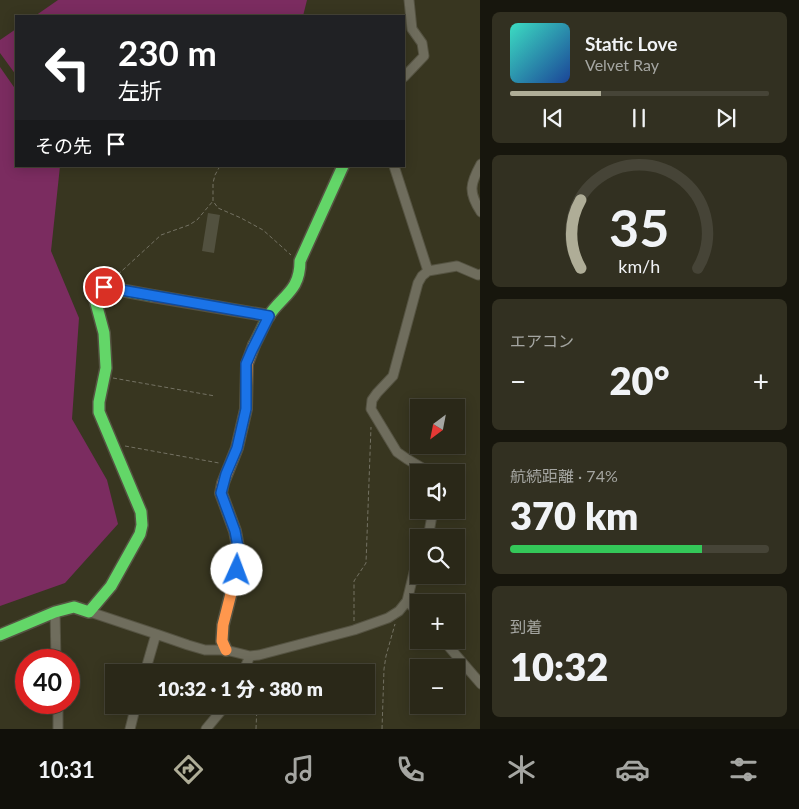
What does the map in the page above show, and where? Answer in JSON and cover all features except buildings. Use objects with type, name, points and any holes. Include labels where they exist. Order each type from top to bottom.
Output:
[{"type":"street","points":[[405,77],[424,56],[422,43],[412,29],[409,0]]},
{"type":"street","points":[[480,164],[471,185],[473,200],[480,212]]},
{"type":"street","points":[[226,650],[222,641],[223,625],[237,570],[239,552],[235,531],[221,493],[237,448],[246,409],[246,364],[269,316],[296,283],[300,272],[300,261],[344,167]]},
{"type":"street","points":[[394,167],[428,272]]},
{"type":"street","points":[[415,464],[397,452],[371,409],[372,400],[393,376],[418,283],[422,276],[428,272],[457,266],[478,275],[480,274]]},
{"type":"street","points":[[74,607],[89,612],[111,586],[140,534],[142,526],[142,512],[99,412],[99,402],[106,368],[104,333],[93,292],[104,287],[269,316]]},
{"type":"street","points":[[0,635],[55,612],[74,607],[188,646],[205,650],[226,650],[250,656],[259,655],[354,630],[388,618],[399,611],[407,601],[411,584]]},
{"type":"street","points":[[407,601],[410,604]]},
{"type":"street","points":[[55,612],[56,649]]},
{"type":"street","points":[[147,664],[156,634]]},
{"type":"street","points":[[451,649],[480,684]]},
{"type":"street","points":[[246,664],[250,656]]},
{"type":"street","points":[[58,714],[58,729]]},
{"type":"street","points":[[130,729],[134,714]]},
{"type":"street","points":[[206,729],[218,714]]},
{"type":"path","points":[[219,167],[213,183],[213,201],[218,208],[263,230],[289,254],[300,261]]},
{"type":"path","points":[[104,287],[161,235],[189,226],[197,220],[213,201]]},
{"type":"path","points":[[104,377],[215,396]]},
{"type":"path","points":[[354,630],[354,581],[366,563],[371,426]]},
{"type":"path","points":[[112,444],[230,465]]},
{"type":"path","points":[[382,729],[384,669],[399,611]]},
{"type":"path","points":[[256,729],[257,714]]},
{"type":"shaded area","points":[[58,0],[307,0],[303,15],[36,15]]},
{"type":"shaded area","points":[[15,30],[15,74],[0,53],[0,40]]},
{"type":"shaded area","points":[[0,67],[15,89],[15,167],[60,167],[51,251],[79,318],[72,419],[107,480],[118,524],[65,583],[0,606]]},
{"type":"traffic: fast","points":[[254,345],[268,317],[294,287],[300,261],[343,167]]},
{"type":"traffic: fast","points":[[0,635],[55,612],[74,607],[89,612],[111,586],[140,534],[142,525],[141,512],[99,412],[99,402],[106,368],[104,333],[93,292],[104,287],[153,296]]},
{"type":"traffic: slow","points":[[226,650],[222,641],[223,625],[237,570],[239,552],[235,531],[221,493],[237,448],[246,409],[247,364],[254,345]]},
{"type":"traffic: jam","points":[[153,296],[269,316]]},
{"type":"route","points":[[104,287],[269,316],[246,364],[246,409],[237,448],[226,474],[221,493],[235,531],[239,552],[237,570]]}]
